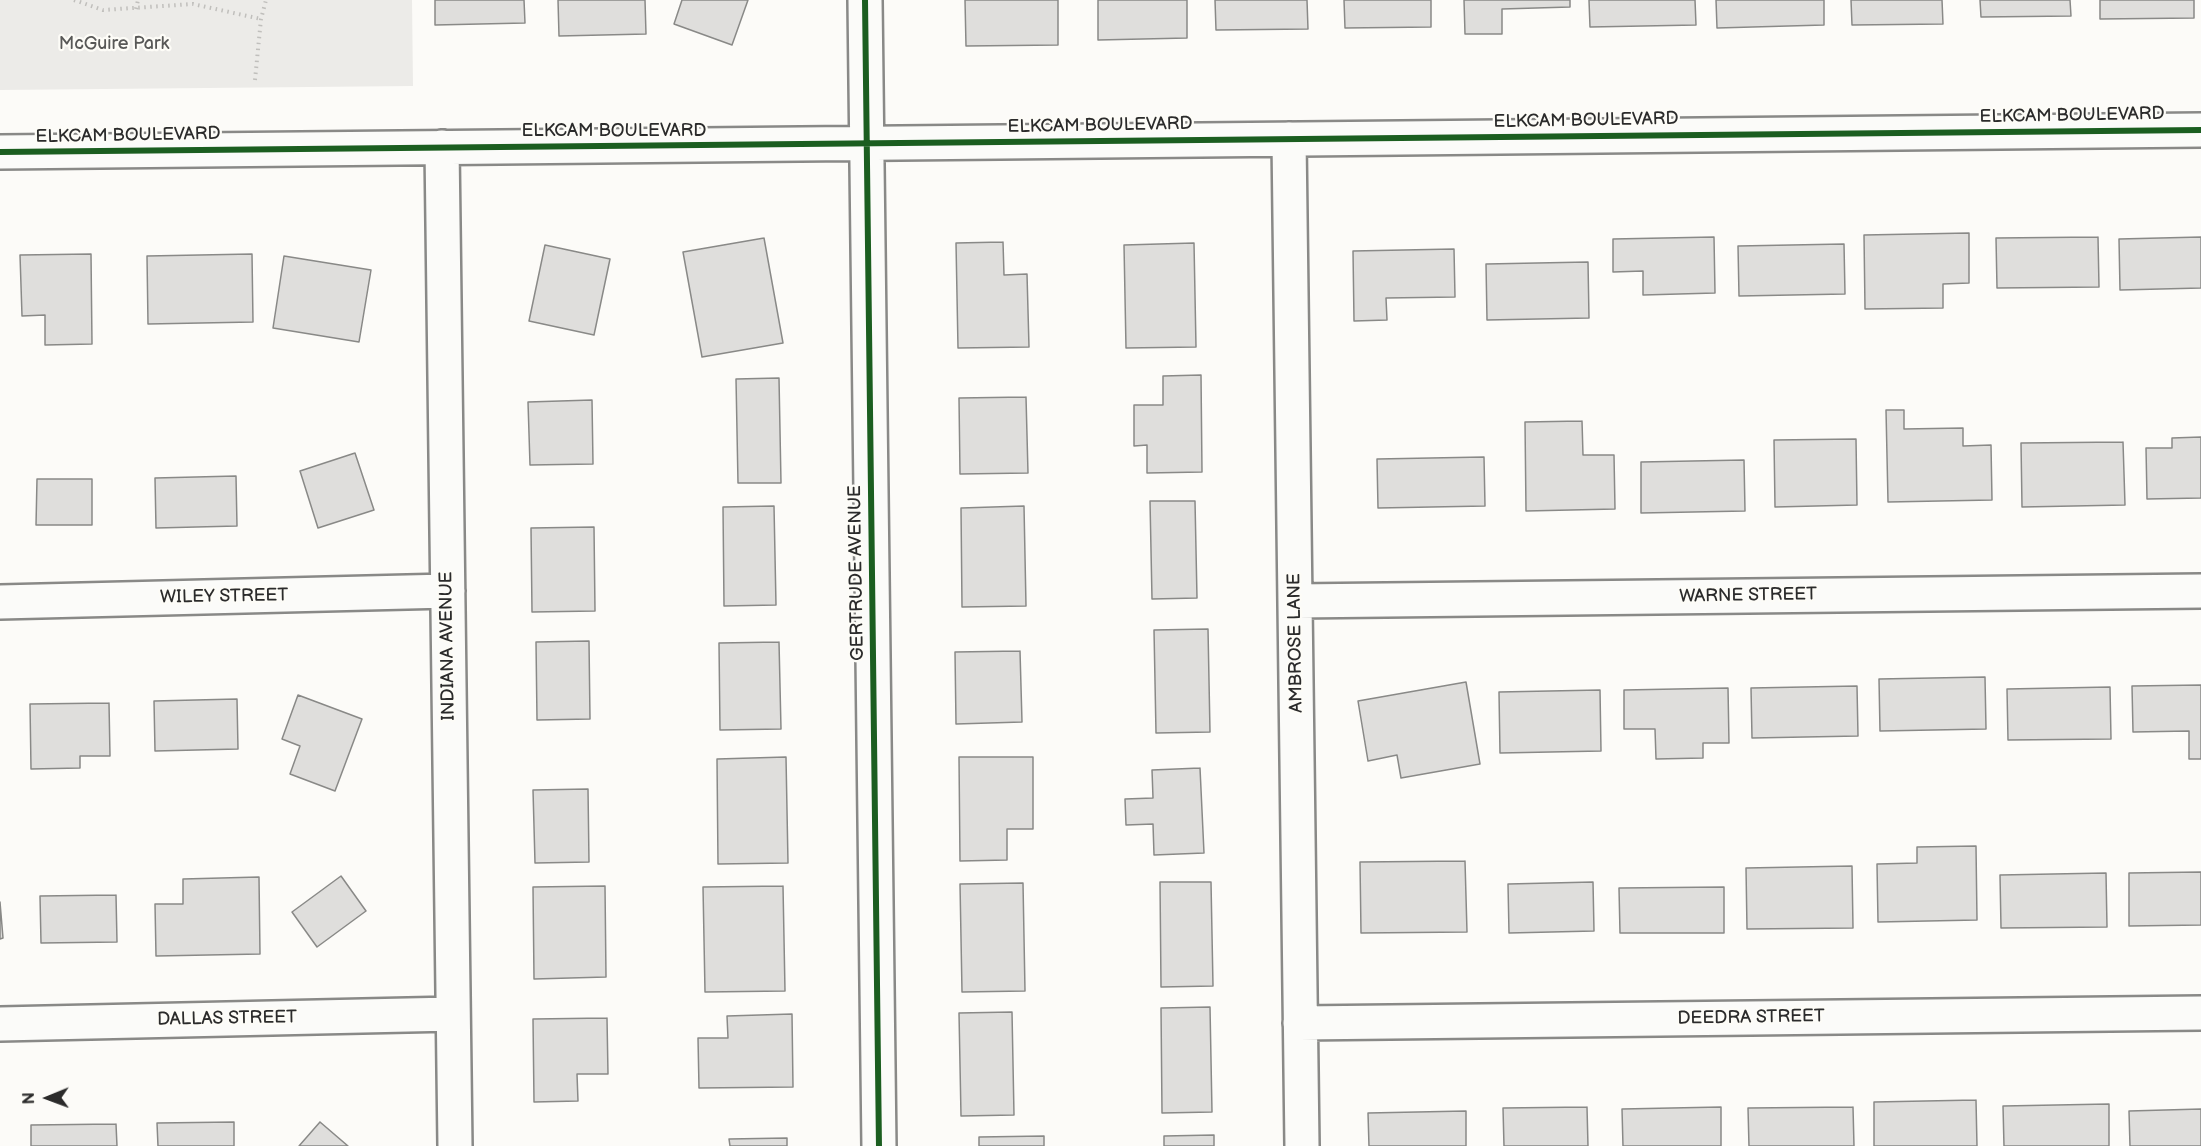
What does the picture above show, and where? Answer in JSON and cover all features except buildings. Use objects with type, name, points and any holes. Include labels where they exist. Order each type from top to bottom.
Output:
[{"type":"street","name":"GERTRUDE AVENUE","points":[[865,0],[879,1146]]},
{"type":"street","name":"ELKCAM BOULEVARD","points":[[0,152],[2201,129]]},
{"type":"street","name":"AMBROSE LANE","points":[[1289,139],[1302,1146]]},
{"type":"street","name":"INDIANA AVENUE","points":[[442,147],[455,1146]]},
{"type":"street","name":"WILEY STREET","points":[[0,602],[447,591]]},
{"type":"street","name":"WARNE STREET","points":[[1295,601],[2201,591]]},
{"type":"street","name":"DEEDRA STREET","points":[[1300,1023],[2201,1013]]},
{"type":"street","name":"DALLAS STREET","points":[[0,1024],[453,1014]]},
{"type":"path","points":[[75,0],[103,10],[193,4],[261,19]]},
{"type":"path","points":[[136,9],[138,0]]},
{"type":"path","points":[[255,80],[261,19],[266,0]]},
{"type":"green space","name":"McGuire Park","points":[[0,0],[412,0],[413,86],[0,90]]},
{"type":"cycle path","points":[[865,0],[879,1146]]},
{"type":"cycle path","points":[[0,152],[2201,130]]}]
